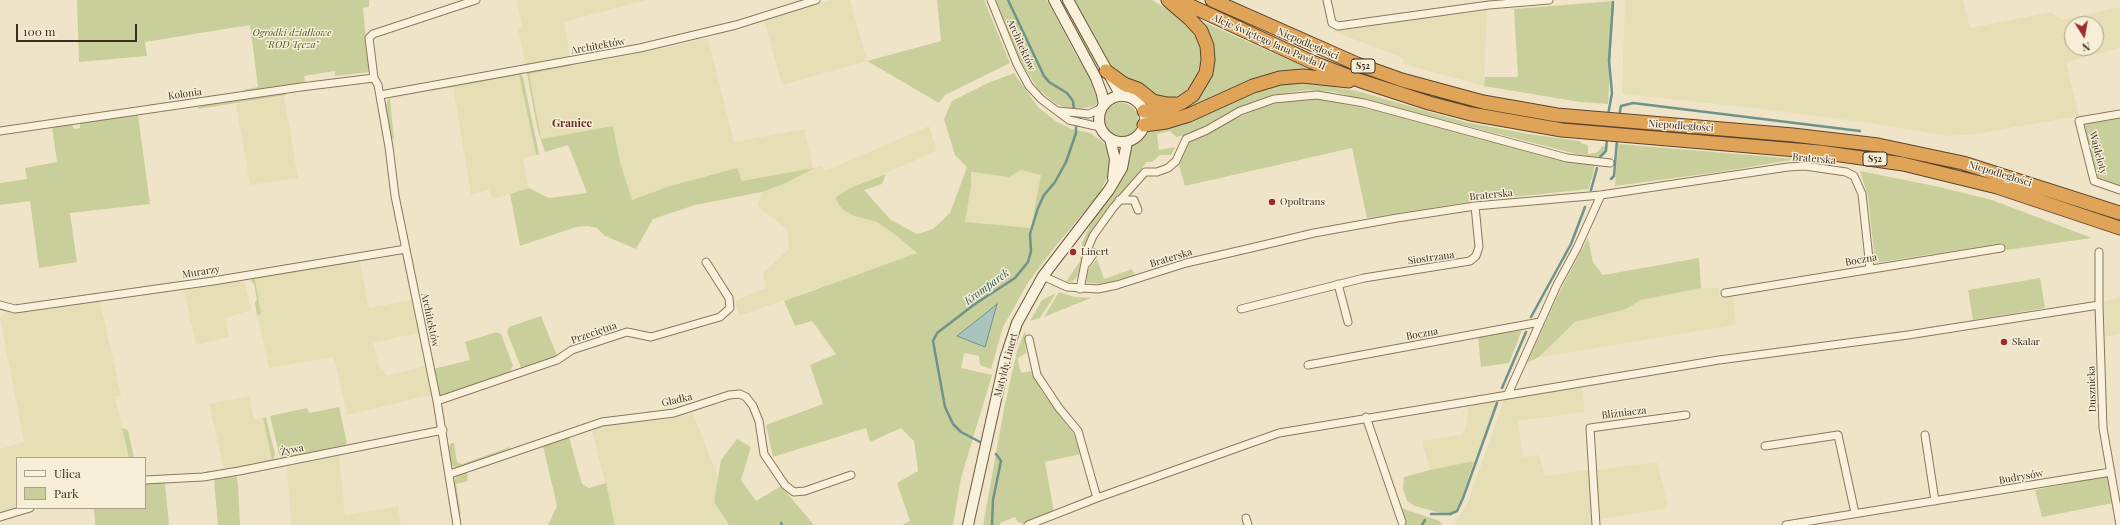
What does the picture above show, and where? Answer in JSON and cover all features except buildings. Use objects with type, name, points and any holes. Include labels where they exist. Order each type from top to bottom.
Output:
[{"type":"highway","points":[[1144,111],[1160,112],[1181,103],[1193,95],[1206,73],[1208,60],[1207,46],[1201,31],[1190,19],[1168,0]]},
{"type":"highway","name":"Aleje świętego Jana Pawła II","points":[[1178,0],[1312,62],[1361,81]]},
{"type":"highway","name":"Aleje świętego Jana Pawła II","points":[[1212,0],[1248,17]]},
{"type":"highway","points":[[1224,0],[1248,17]]},
{"type":"highway","name":"Niepodległości","points":[[1248,17],[1344,59],[1409,82],[1483,102],[1557,115],[1794,134],[1878,145],[1963,163],[2120,212]]},
{"type":"highway","points":[[1106,71],[1124,84],[1138,89],[1153,101],[1167,104],[1181,103]]},
{"type":"highway","points":[[1144,126],[1183,117],[1253,86],[1280,78],[1304,76],[1361,81]]},
{"type":"highway","name":"Niepodległości","points":[[1361,81],[1429,103],[1484,116],[1562,130],[1820,152],[1903,164],[1997,188],[2120,228]]},
{"type":"street","name":"Architektów","points":[[457,525],[450,474],[437,401],[395,196],[378,85],[374,78],[370,36],[476,0]]},
{"type":"street","name":"Architektów","points":[[380,96],[640,48],[736,25],[816,0]]},
{"type":"street","name":"Architektów","points":[[991,0],[1017,64],[1030,86],[1041,99],[1069,120],[1100,127]]},
{"type":"street","points":[[1054,0],[1096,78],[1102,94],[1103,107],[1099,120],[1100,127],[1110,139],[1115,159],[1112,184]]},
{"type":"street","points":[[1068,0],[1121,96]]},
{"type":"street","points":[[1327,0],[1332,23],[1338,26],[1489,5],[1549,0]]},
{"type":"street","name":"Kolonia","points":[[0,131],[301,87],[374,78]]},
{"type":"street","points":[[1080,289],[1088,248],[1094,236],[1119,200],[1145,172],[1157,172],[1168,168],[1176,161],[1186,139],[1207,130],[1240,111],[1274,99],[1317,95],[1364,102],[1567,158],[1610,163]]},
{"type":"street","points":[[1056,111],[1089,114],[1103,107],[1111,99],[1121,96],[1132,98],[1144,111],[1144,126],[1136,138],[1127,142],[1118,142],[1110,139]]},
{"type":"street","name":"Wajdeloty","points":[[2120,114],[2079,121],[2094,181],[2120,190]]},
{"type":"street","name":"Matyldy Linert","points":[[968,525],[1005,359],[1017,324],[1043,276],[1112,184],[1122,168],[1127,142]]},
{"type":"street","name":"Braterska","points":[[1043,276],[1067,287],[1098,289],[1117,285],[1186,263],[1314,233],[1475,206],[1601,195],[1788,167],[1805,166],[1846,172],[1854,176],[1862,194],[1870,268]]},
{"type":"street","points":[[1508,394],[1540,322],[1601,195]]},
{"type":"street","points":[[1119,200],[1134,200],[1138,210]]},
{"type":"street","name":"Siostrzana","points":[[1241,310],[1364,278],[1470,261],[1476,256],[1479,247],[1475,206]]},
{"type":"street","name":"Boczna","points":[[1725,293],[1870,268],[2001,248]]},
{"type":"street","name":"Murarzy","points":[[0,305],[15,309],[213,281],[406,249]]},
{"type":"street","name":"Dusznicka","points":[[2099,252],[2102,414],[2120,525]]},
{"type":"street","points":[[1085,265],[1094,253]]},
{"type":"street","name":"Przeciętna","points":[[437,401],[557,360],[572,350],[627,332],[651,337],[720,317],[730,308],[729,298],[706,262]]},
{"type":"street","points":[[1338,284],[1348,322]]},
{"type":"street","points":[[1028,525],[1097,498],[1271,435],[1366,417],[1718,360],[1908,335],[2099,305]]},
{"type":"street","name":"Boczna","points":[[1308,365],[1540,322]]},
{"type":"street","points":[[1029,339],[1037,375],[1055,402],[1078,431],[1097,498]]},
{"type":"street","name":"Gładka","points":[[450,474],[602,422],[674,413],[729,395],[740,394],[746,397],[753,406],[759,421],[764,454],[785,485],[794,492],[806,491],[851,476]]},
{"type":"street","name":"Bliźniacza","points":[[1596,525],[1590,428],[1686,415]]},
{"type":"street","points":[[1366,417],[1402,522]]},
{"type":"street","name":"Żywa","points":[[146,480],[203,477],[239,471],[442,430]]},
{"type":"street","points":[[1765,446],[1838,435],[1856,513]]},
{"type":"street","points":[[1925,435],[1935,501]]},
{"type":"street","name":"Budrysów","points":[[1786,525],[2111,472]]},
{"type":"street","points":[[0,517],[27,509]]},
{"type":"shaded area","points":[[517,0],[646,0],[564,22],[570,57],[526,66],[518,28],[522,27]]},
{"type":"shaded area","points":[[830,0],[850,0],[867,61],[782,85],[764,20]]},
{"type":"shaded area","points":[[1625,0],[1963,0],[1970,28],[2051,12],[2062,20],[2064,20],[2064,56],[2089,56],[2066,62],[2079,116],[1974,134],[1946,136],[1871,123],[1738,106],[1622,94]]},
{"type":"shaded area","points":[[2120,7],[2120,48],[2104,52],[2104,16],[2080,16]]},
{"type":"shaded area","points":[[1487,11],[1484,86],[1403,64],[1403,58],[1335,32],[1334,29]]},
{"type":"shaded area","points":[[708,38],[734,142],[804,129],[813,168],[822,165],[825,171],[929,126],[937,151],[850,188],[854,216],[877,222],[917,253],[739,316],[735,301],[766,288],[763,273],[789,249],[787,229],[757,206],[762,192],[786,183],[812,169],[742,181],[736,168],[670,186],[632,200],[620,162],[613,126],[541,140],[528,73],[632,55]]},
{"type":"shaded area","points":[[519,75],[536,155],[523,158],[529,188],[493,199],[489,190],[471,195],[453,87]]},
{"type":"shaded area","points":[[284,96],[298,178],[250,185],[236,104]]},
{"type":"shaded area","points":[[1021,170],[1042,175],[1031,228],[965,223],[971,187],[971,172],[1009,177]]},
{"type":"shaded area","points":[[360,262],[369,308],[412,300],[418,333],[373,343],[379,367],[384,370],[386,376],[425,366],[431,395],[347,415],[334,357],[269,368],[257,315],[261,314],[255,279]]},
{"type":"shaded area","points":[[240,281],[245,284],[251,310],[225,318],[229,337],[196,345],[184,290]]},
{"type":"shaded area","points":[[1701,288],[1719,288],[1720,297],[1733,295],[1736,325],[1540,357],[1575,322],[1626,309],[1641,300]]},
{"type":"shaded area","points":[[2120,297],[2120,333],[2105,337],[2103,302]]},
{"type":"shaded area","points":[[100,301],[121,395],[115,397],[129,457],[16,457],[16,508],[0,512],[0,449],[24,442],[0,318],[7,311],[21,312]]},
{"type":"shaded area","points":[[1583,387],[1584,412],[1518,421],[1523,457],[1539,455],[1545,476],[1589,470],[1592,525],[1454,525],[1467,504],[1505,398]]},
{"type":"shaded area","points":[[249,396],[254,419],[263,418],[272,460],[224,470],[209,404]]},
{"type":"shaded area","points":[[1497,401],[1474,461],[1430,470],[1422,441],[1460,435],[1465,431],[1469,407],[1466,403]]},
{"type":"shaded area","points":[[693,413],[718,478],[714,502],[729,525],[615,525],[592,429],[606,425],[676,418]]},
{"type":"shaded area","points":[[339,456],[345,515],[398,506],[401,525],[291,525],[287,467]]},
{"type":"shaded area","points":[[1657,462],[1668,508],[1600,519],[1597,470]]},
{"type":"green space","name":"Ogródki działkowe \"ROD Tęcza\"","points":[[77,0],[369,0],[369,7],[363,8],[369,72],[335,76],[335,71],[304,76],[305,81],[292,85],[251,92],[243,90],[258,87],[250,25],[145,42],[147,56],[79,62]]},
{"type":"green space","points":[[937,0],[984,0],[1010,63],[945,95],[939,103],[867,61],[941,41]]},
{"type":"green space","points":[[996,0],[1047,0],[1076,55],[1091,77],[1098,95],[1098,101],[1095,106],[1074,110],[1056,104],[1038,89],[1021,62]]},
{"type":"green space","points":[[1059,0],[1063,0],[1104,78],[1101,78]]},
{"type":"green space","points":[[1074,0],[1152,0],[1177,15],[1190,25],[1200,44],[1202,57],[1196,79],[1188,91],[1168,100],[1158,98],[1111,69]]},
{"type":"green space","points":[[1614,1],[1608,104],[1580,102],[1484,86],[1485,77],[1518,77],[1514,9]]},
{"type":"green space","points":[[1199,20],[1314,71],[1188,110],[1186,107],[1198,98],[1205,88],[1212,74],[1215,58],[1211,39]]},
{"type":"green space","points":[[568,64],[570,66],[529,74],[541,139],[613,126],[620,162],[632,200],[670,186],[737,168],[742,181],[814,168],[786,183],[762,192],[695,205],[653,219],[636,249],[605,236],[597,228],[588,226],[576,227],[520,246],[510,194],[529,188],[549,198],[587,193],[568,145],[545,152],[538,131],[527,74],[527,72]]},
{"type":"green space","points":[[520,73],[523,77],[539,154],[536,155],[519,75],[431,91],[432,89]]},
{"type":"green space","points":[[1014,73],[1038,107],[1057,122],[1072,129],[1090,133],[1103,142],[1110,152],[1110,171],[1100,193],[1054,248],[1029,281],[1003,327],[991,369],[980,365],[979,356],[964,353],[961,368],[992,375],[961,478],[953,525],[902,525],[910,521],[897,483],[918,471],[914,441],[901,428],[870,442],[866,428],[773,457],[766,425],[823,404],[810,365],[836,354],[812,321],[795,326],[784,301],[917,253],[877,222],[854,216],[842,209],[835,198],[850,188],[886,174],[882,184],[864,190],[891,220],[917,234],[933,229],[950,213],[967,167],[955,155],[944,119],[952,101],[988,83]],"holes":[[[1021,170],[1041,175],[1031,228],[965,222],[971,187],[971,172],[1009,177]]]},
{"type":"green space","points":[[1306,82],[1357,91],[1465,122],[1528,134],[1580,141],[1581,143],[1588,145],[1588,154],[1596,153],[1603,146],[1605,146],[1605,151],[1598,157],[1592,158],[1334,92],[1309,90],[1272,95],[1232,111],[1190,134],[1176,137],[1170,131],[1157,134],[1159,150],[1175,147],[1173,152],[1171,155],[1160,155],[1152,162],[1147,162],[1139,172],[1140,176],[1131,185],[1127,186],[1104,213],[1086,242],[1078,276],[1073,281],[1066,282],[1080,261],[1082,243],[1091,223],[1118,185],[1123,174],[1129,149],[1147,131],[1267,86]]},
{"type":"green space","points":[[284,92],[287,95],[198,109],[199,105]]},
{"type":"green space","points":[[423,92],[390,99],[394,139],[390,138],[385,107],[388,99]]},
{"type":"green space","points":[[1316,99],[1373,110],[1563,160],[1595,165],[1589,189],[1475,201],[1367,218],[1352,148],[1185,186],[1177,158],[1186,139],[1263,107],[1289,100]]},
{"type":"green space","points":[[1121,103],[1133,108],[1138,120],[1133,132],[1121,137],[1109,132],[1104,120],[1109,108]]},
{"type":"green space","points":[[138,115],[150,204],[70,213],[77,262],[39,268],[30,201],[0,205],[0,183],[27,179],[25,168],[57,162],[52,127],[72,124],[74,129],[80,128],[80,123]]},
{"type":"green space","points":[[2120,118],[2120,186],[2097,178],[2083,125]]},
{"type":"green space","points":[[1618,144],[1797,159],[1726,171],[1615,186]]},
{"type":"green space","points":[[1860,171],[1935,186],[1992,200],[2092,238],[2006,250],[2003,243],[1875,263],[1868,197]]},
{"type":"green space","points":[[1588,238],[1593,262],[1603,275],[1699,258],[1701,288],[1641,300],[1626,309],[1575,322],[1539,357],[1527,363],[1557,297]]},
{"type":"green space","points":[[367,258],[369,260],[255,279],[261,314],[257,315],[255,303],[257,299],[254,284],[251,281],[252,277]]},
{"type":"green space","points":[[1097,259],[1104,279],[1132,269],[1135,275],[1103,284],[1088,283],[1086,281],[1088,270]]},
{"type":"green space","points":[[2040,278],[2045,308],[1973,320],[1968,290]]},
{"type":"green space","points":[[1059,292],[1075,297],[1091,298],[1044,317]]},
{"type":"green space","points":[[1056,293],[1040,318],[1030,321],[1042,300]]},
{"type":"green space","points":[[541,316],[558,358],[522,370],[507,332],[509,327]]},
{"type":"green space","points":[[1522,330],[1509,363],[1481,367],[1478,337]]},
{"type":"green space","points":[[1025,331],[1027,339],[1025,340],[1026,353],[1018,358],[1019,367],[1022,373],[1030,371],[1034,374],[1042,391],[1074,434],[1080,454],[1045,462],[1054,512],[1024,524],[1018,522],[1015,517],[1000,523],[1000,525],[983,525],[1005,404],[1017,351]]},
{"type":"green space","points":[[496,332],[501,334],[513,365],[510,372],[505,376],[441,397],[433,369],[470,360],[465,342]]},
{"type":"green space","points":[[339,407],[347,443],[345,444],[345,448],[282,459],[280,457],[270,416],[307,408],[309,413]]},
{"type":"green space","points":[[266,417],[275,454],[273,461],[207,474],[206,471],[224,470],[272,460],[263,418]]},
{"type":"green space","points":[[122,428],[128,430],[134,457],[129,457]]},
{"type":"green space","points":[[569,437],[582,484],[589,488],[606,483],[615,525],[548,525],[557,506],[543,446]]},
{"type":"green space","points":[[737,439],[751,447],[741,480],[756,501],[781,486],[814,525],[729,525],[714,502],[721,460]]},
{"type":"green space","points":[[451,443],[454,443],[457,462],[462,464],[510,447],[509,451],[455,468],[451,464],[448,448]]},
{"type":"green space","points":[[1474,461],[1460,503],[1451,516],[1415,506],[1407,501],[1403,489],[1404,477]]},
{"type":"green space","points":[[467,472],[468,481],[456,484],[461,515],[458,512],[454,481],[457,475]]},
{"type":"green space","points":[[236,474],[238,483],[240,525],[218,525],[214,480],[210,480],[210,478]]},
{"type":"green space","points":[[2107,476],[2113,503],[2042,517],[2035,490]]},
{"type":"green space","points":[[146,482],[165,483],[169,525],[95,525],[94,509],[146,509]]},
{"type":"green space","points":[[1401,508],[1440,521],[1442,525],[1403,525],[1405,524]]},
{"type":"water","points":[[997,304],[985,347],[957,336],[976,321]]},
{"type":"waterway","name":"Kromparek","points":[[1008,0],[1044,76],[1049,82],[1067,93],[1073,101],[1074,110]]},
{"type":"waterway","points":[[1608,115],[1612,93],[1609,61],[1613,2]]},
{"type":"waterway","points":[[1619,117],[1621,106],[1633,103],[1860,131]]},
{"type":"waterway","name":"Kromparek","points":[[980,442],[961,432],[953,424],[945,407],[933,341],[937,333],[975,304],[1015,278],[1028,262],[1031,251],[1030,234],[1038,208],[1044,195],[1055,182],[1066,162],[1076,133],[1076,127]]},
{"type":"waterway","points":[[1600,157],[1606,151],[1607,138]]},
{"type":"waterway","points":[[1611,179],[1614,176],[1617,140]]},
{"type":"waterway","points":[[1591,190],[1597,168]]},
{"type":"waterway","points":[[1531,317],[1571,244],[1585,207]]},
{"type":"waterway","points":[[1502,388],[1526,332]]},
{"type":"waterway","points":[[1431,514],[1450,514],[1457,511],[1497,403]]},
{"type":"waterway","name":"Kromparek","points":[[992,525],[993,500],[1001,461],[996,454]]},
{"type":"waterway","points":[[1422,525],[1425,520]]},
{"type":"place","name":"Opoltrans","points":[[1272,202]]},
{"type":"place","name":"Linert","points":[[1073,252]]},
{"type":"place","name":"Skalar","points":[[2004,342]]},
{"type":"district","name":"Granice","points":[[572,124]]}]
